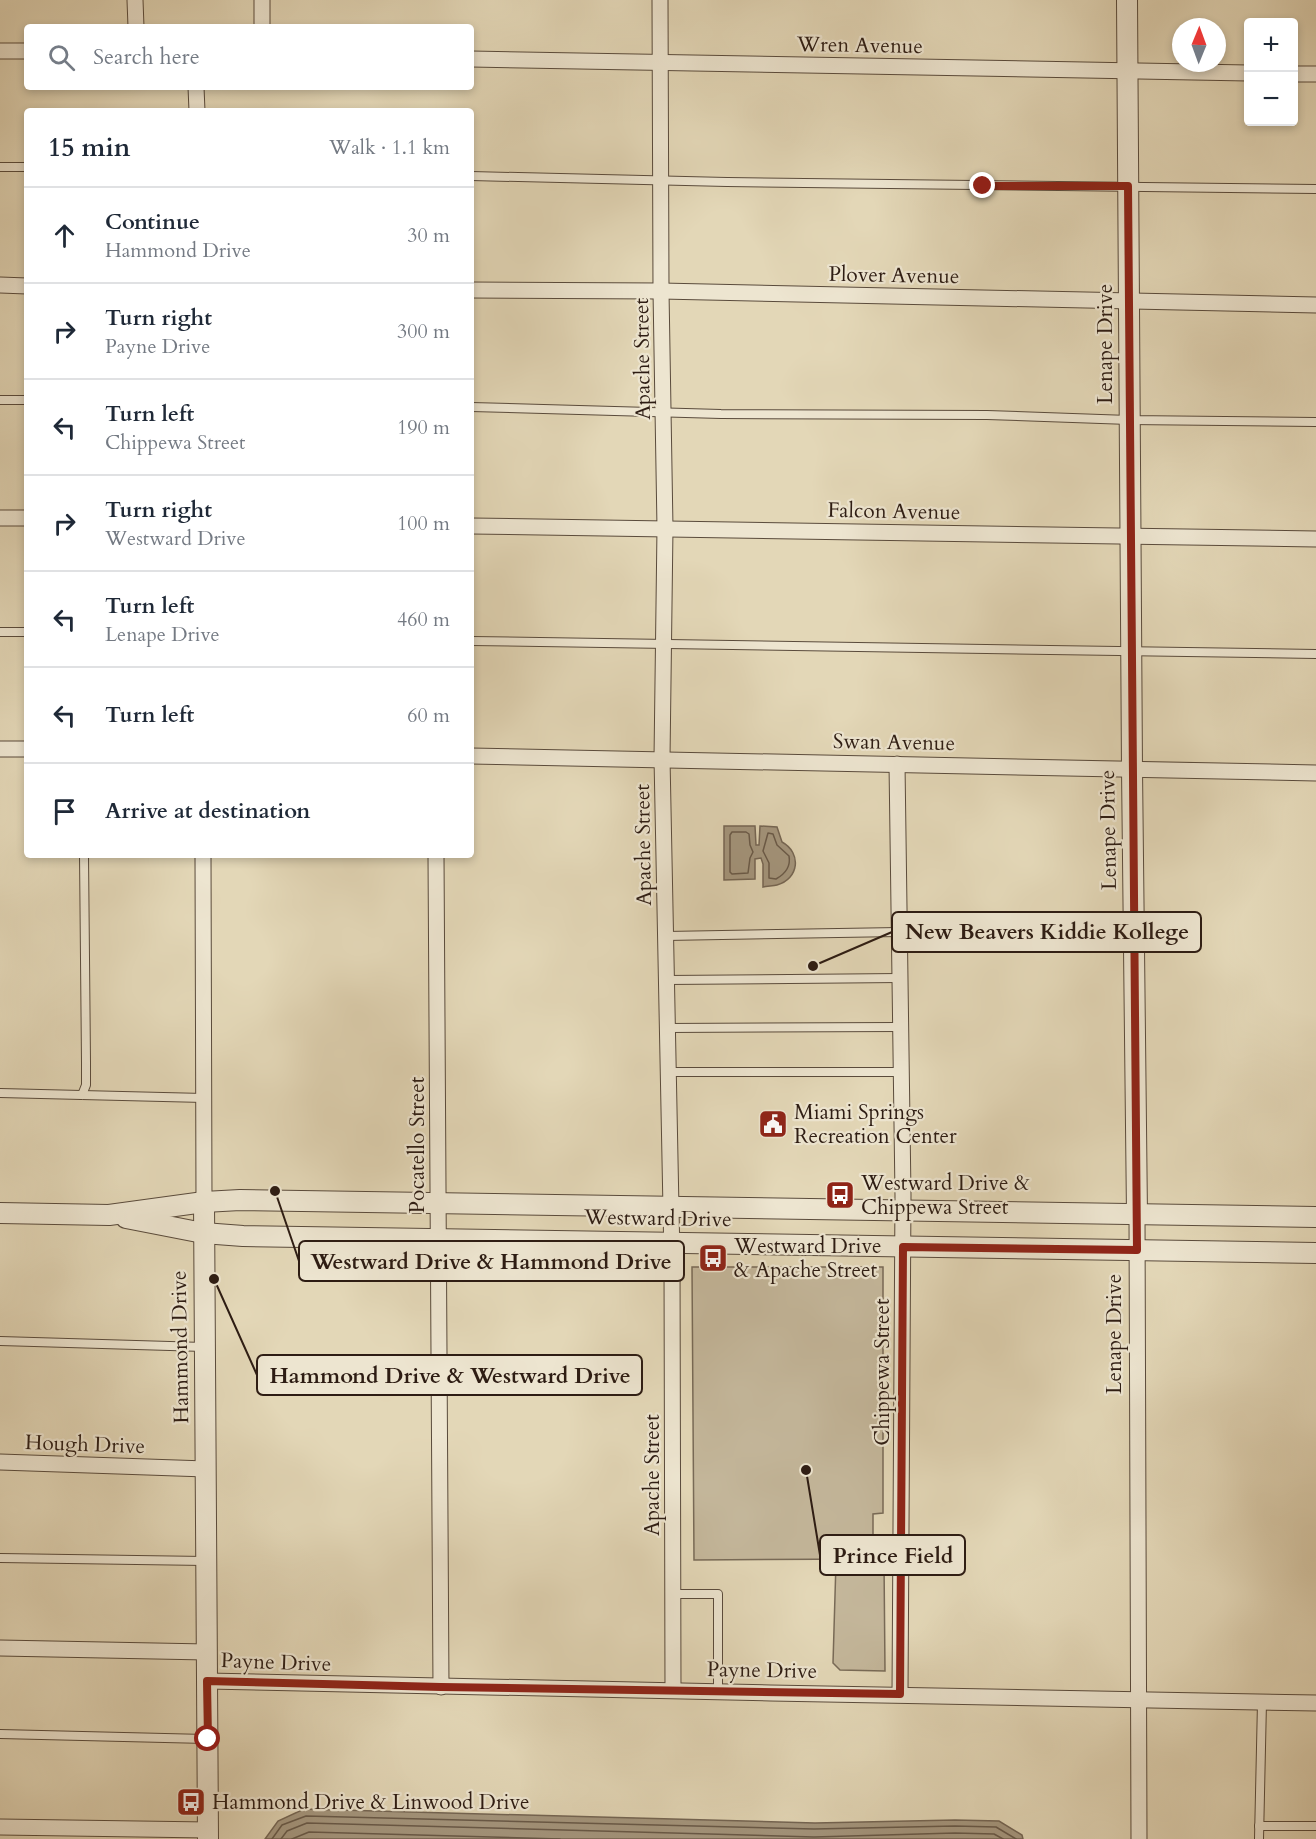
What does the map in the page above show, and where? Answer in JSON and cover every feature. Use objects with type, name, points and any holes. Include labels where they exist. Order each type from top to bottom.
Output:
[{"type":"street","points":[[135,0],[136,24]]},
{"type":"street","points":[[262,0],[262,24]]},
{"type":"street","name":"Apache Street","points":[[660,0],[665,528],[662,758],[672,1208],[672,1690]]},
{"type":"street","name":"Lenape Drive","points":[[1127,0],[1137,1215],[1139,1839]]},
{"type":"street","points":[[0,51],[24,51]]},
{"type":"street","name":"Wren Avenue","points":[[474,60],[1244,73]]},
{"type":"street","points":[[1298,74],[1316,74]]},
{"type":"street","points":[[196,90],[196,108]]},
{"type":"street","points":[[0,285],[24,286]]},
{"type":"street","name":"Plover Avenue","points":[[474,290],[662,291],[1316,305]]},
{"type":"street","points":[[0,518],[24,518]]},
{"type":"street","name":"Falcon Avenue","points":[[474,525],[1316,539]]},
{"type":"street","points":[[0,749],[24,749]]},
{"type":"street","name":"Swan Avenue","points":[[474,756],[662,758],[1316,773]]},
{"type":"street","name":"Chippewa Street","points":[[897,764],[903,1211],[900,1694]]},
{"type":"street","name":"Hammond Drive","points":[[203,858],[203,1233],[208,1835]]},
{"type":"street","name":"Pocatello Street","points":[[436,858],[441,1687]]},
{"type":"street","name":"Westward Drive","points":[[0,1213],[109,1215],[204,1202],[240,1200],[1316,1217]]},
{"type":"street","name":"Westward Drive","points":[[109,1215],[203,1233],[243,1236],[1316,1253]]},
{"type":"street","name":"Hough Drive","points":[[0,1462],[206,1469]]},
{"type":"street","name":"Payne Drive","points":[[0,1648],[207,1652]]},
{"type":"street","name":"Payne Drive","points":[[207,1681],[1316,1703]]},
{"type":"street","points":[[0,1827],[208,1835]]},
{"type":"lane","points":[[0,167],[24,167]]},
{"type":"lane","points":[[474,176],[1316,189]]},
{"type":"lane","points":[[0,400],[24,400]]},
{"type":"lane","points":[[474,407],[860,416],[1316,422]]},
{"type":"lane","points":[[0,632],[24,632]]},
{"type":"lane","points":[[474,641],[1316,654]]},
{"type":"lane","points":[[82,1095],[86,1085],[84,858]]},
{"type":"lane","points":[[666,936],[899,932]]},
{"type":"lane","points":[[666,980],[900,978]]},
{"type":"lane","points":[[667,1028],[900,1027]]},
{"type":"lane","points":[[668,1072],[901,1072]]},
{"type":"lane","points":[[0,1094],[204,1098]]},
{"type":"lane","points":[[0,1341],[204,1347]]},
{"type":"lane","points":[[0,1558],[206,1561]]},
{"type":"lane","points":[[673,1594],[718,1594],[718,1691]]},
{"type":"lane","points":[[1259,1839],[1262,1702]]},
{"type":"lane","points":[[0,1734],[208,1739]]},
{"type":"lane","points":[[1259,1826],[1316,1826]]},
{"type":"shaded area","points":[[692,1267],[883,1267],[883,1513],[873,1514],[873,1559],[694,1560]]},
{"type":"shaded area","points":[[884,1561],[885,1671],[840,1670],[833,1663],[836,1562]]},
{"type":"water","points":[[724,826],[755,826],[756,845],[759,845],[760,826],[777,827],[782,842],[793,853],[794,872],[784,882],[763,887],[761,858],[755,859],[755,879],[724,880]]},
{"type":"water","points":[[304,1809],[815,1823],[999,1821],[1022,1835],[1023,1839],[265,1839],[278,1821]]},
{"type":"place","name":"New Beavers Kiddie Kollege","points":[[813,966]]},
{"type":"place","name":"Miami Springs Recreation Center","points":[[773,1124]]},
{"type":"place","name":"Westward Drive & Hammond Drive","points":[[275,1191]]},
{"type":"place","name":"Westward Drive & Chippewa Street","points":[[840,1195]]},
{"type":"place","name":"Westward Drive & Apache Street","points":[[713,1258]]},
{"type":"place","name":"Hammond Drive & Westward Drive","points":[[214,1279]]},
{"type":"place","name":"Prince Field","points":[[806,1470]]},
{"type":"place","name":"Hammond Drive & Linwood Drive","points":[[191,1802]]},
{"type":"route","points":[[208,1739],[207,1681],[900,1694],[903,1247],[1137,1250],[1128,186],[983,186]]}]
